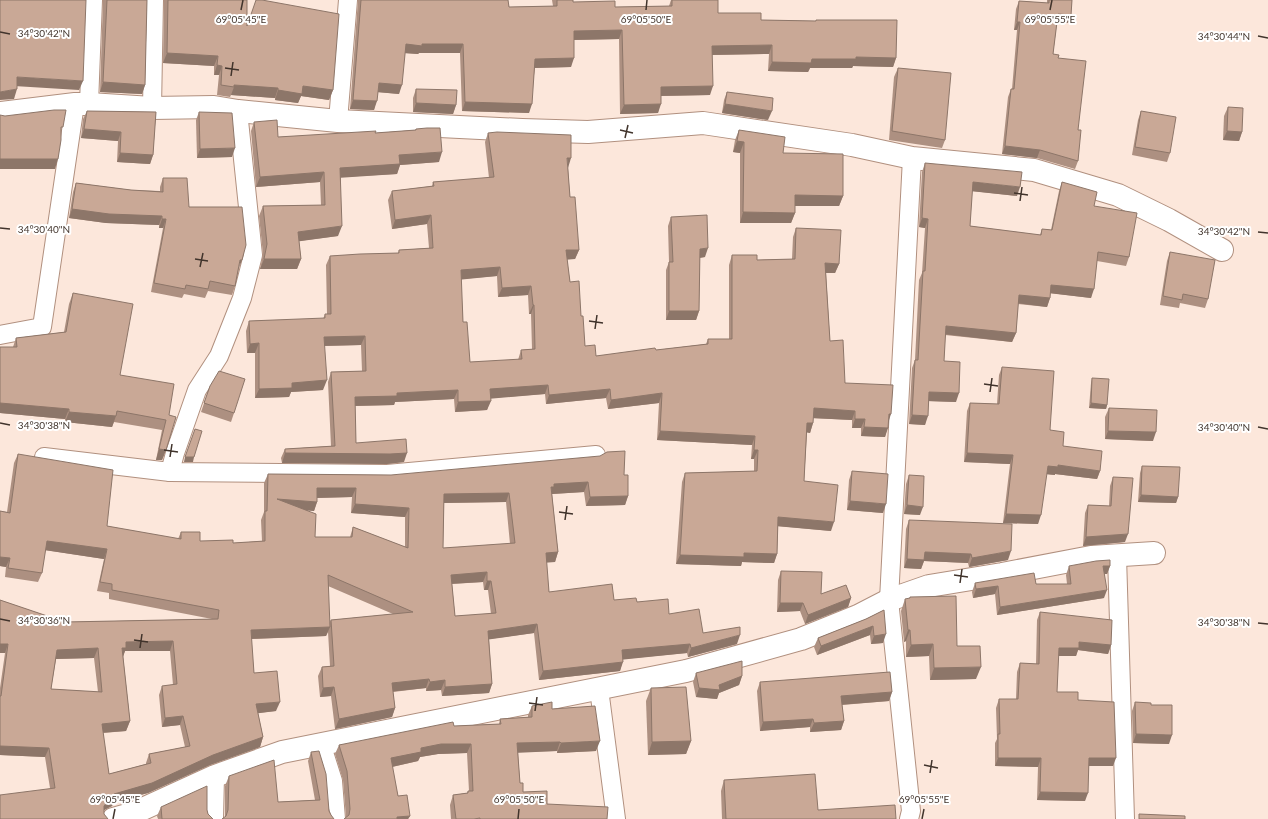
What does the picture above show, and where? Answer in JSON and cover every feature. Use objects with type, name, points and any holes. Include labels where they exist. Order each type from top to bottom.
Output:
[{"type":"street","points":[[0,335],[42,327],[82,104],[93,0]]},
{"type":"street","points":[[152,108],[154,0]]},
{"type":"street","points":[[338,121],[348,0]]},
{"type":"street","points":[[0,113],[82,104],[152,108],[214,107],[238,111],[338,121],[588,132],[703,123],[852,145],[912,158],[1034,170],[1118,195],[1169,220],[1222,250]]},
{"type":"street","points":[[170,472],[196,390],[218,356],[242,298],[253,255],[238,111]]},
{"type":"street","points":[[909,819],[911,811],[889,600],[912,158]]},
{"type":"street","points":[[44,457],[170,472],[388,474],[596,455]]},
{"type":"street","points":[[113,819],[134,813],[215,776],[282,752],[686,671],[801,639],[858,616],[889,600],[929,586],[1091,557],[1154,553]]},
{"type":"street","points":[[1117,556],[1125,819]]},
{"type":"street","points":[[599,689],[616,819]]},
{"type":"street","points":[[321,743],[333,780],[336,819]]},
{"type":"street","points":[[214,819],[215,776]]},
{"type":"building","points":[[0,0],[86,0],[83,81],[17,77],[17,89],[0,92]]},
{"type":"building","points":[[107,0],[147,0],[145,85],[103,82]]},
{"type":"building","points":[[168,0],[247,0],[247,26],[256,0],[339,14],[333,90],[303,86],[302,94],[278,90],[278,88],[234,85],[234,87],[221,85],[222,66],[217,65],[218,56],[167,53]]},
{"type":"building","points":[[361,0],[508,0],[509,7],[557,6],[557,0],[573,0],[573,2],[615,1],[615,7],[672,6],[672,0],[718,0],[718,13],[761,13],[761,20],[897,20],[896,58],[856,57],[856,59],[812,59],[811,63],[772,62],[772,45],[712,46],[713,86],[661,87],[661,104],[624,105],[622,30],[574,31],[574,58],[535,59],[532,104],[465,102],[463,44],[422,44],[422,46],[406,44],[402,85],[379,83],[377,101],[353,100]]},
{"type":"building","points":[[1049,0],[1072,0],[1071,15],[1058,14],[1053,54],[1059,55],[1058,58],[1086,61],[1078,130],[1081,130],[1078,161],[1040,150],[1005,146],[1011,89],[1014,89],[1020,22],[1017,22],[1019,1],[1049,3]]},
{"type":"building","points":[[898,68],[951,73],[945,140],[892,131]]},
{"type":"building","points":[[416,89],[457,90],[456,105],[416,103]]},
{"type":"building","points":[[727,92],[773,98],[772,111],[725,104]]},
{"type":"building","points":[[1228,107],[1243,108],[1242,132],[1227,131]]},
{"type":"building","points":[[66,110],[63,127],[61,127],[61,140],[58,159],[0,159],[0,115],[5,116]]},
{"type":"building","points":[[87,111],[156,112],[153,155],[120,153],[121,132],[84,129]]},
{"type":"building","points":[[1141,111],[1176,117],[1170,153],[1135,147]]},
{"type":"building","points":[[199,112],[232,113],[235,148],[200,149]]},
{"type":"building","points":[[277,120],[278,137],[376,131],[375,133],[440,128],[442,152],[399,155],[400,164],[340,168],[342,226],[298,232],[301,259],[264,259],[267,244],[263,206],[325,205],[324,172],[260,177],[254,122]]},
{"type":"building","points":[[739,130],[785,137],[783,153],[843,154],[843,196],[795,195],[795,213],[743,212],[744,142],[737,141]]},
{"type":"building","points":[[497,132],[571,135],[571,158],[567,158],[570,197],[575,197],[579,250],[566,250],[570,282],[579,281],[581,316],[583,316],[585,346],[595,345],[596,356],[655,348],[656,350],[708,344],[708,339],[732,339],[732,255],[757,255],[757,260],[795,259],[796,228],[841,230],[839,264],[825,263],[830,341],[843,340],[845,383],[893,385],[891,414],[889,414],[888,428],[864,427],[865,419],[855,419],[855,411],[814,408],[813,423],[807,423],[804,481],[838,485],[834,522],[778,517],[777,554],[744,553],[744,557],[680,555],[685,473],[757,471],[758,450],[754,450],[755,436],[660,431],[662,393],[611,400],[610,389],[549,395],[548,385],[490,389],[491,401],[458,402],[458,390],[397,393],[397,396],[355,397],[356,443],[406,439],[407,453],[285,453],[285,449],[335,446],[331,372],[366,371],[365,336],[324,337],[327,380],[292,383],[292,388],[259,389],[259,343],[250,344],[249,321],[325,318],[325,314],[331,314],[330,256],[399,253],[399,250],[433,248],[431,215],[395,220],[392,191],[434,186],[433,182],[494,177],[488,133]],"holes":[[[500,267],[502,288],[531,286],[534,305],[535,349],[521,350],[522,359],[470,362],[467,322],[463,322],[461,270]]]},
{"type":"building","points":[[925,163],[1022,172],[1020,187],[973,182],[970,226],[1041,235],[1042,229],[1052,230],[1062,182],[1097,192],[1094,206],[1137,213],[1129,257],[1098,252],[1094,289],[1051,285],[1050,298],[1019,295],[1016,333],[946,326],[944,361],[960,362],[959,393],[929,392],[928,416],[912,415],[915,360],[918,360],[923,271],[925,271],[928,219],[922,218]]},
{"type":"building","points":[[163,178],[187,178],[189,207],[242,207],[246,245],[242,260],[240,260],[235,286],[210,281],[208,289],[186,285],[185,289],[154,283],[166,219],[162,219],[162,216],[109,214],[72,209],[76,183],[131,190],[163,192]]},
{"type":"building","points":[[707,215],[708,248],[700,249],[699,311],[669,311],[669,262],[673,262],[671,217]]},
{"type":"building","points":[[1170,252],[1215,260],[1208,299],[1183,294],[1182,300],[1163,296]]},
{"type":"building","points":[[73,293],[133,304],[120,375],[174,384],[169,415],[176,417],[166,450],[159,449],[166,420],[117,411],[116,416],[69,412],[69,409],[0,403],[0,347],[17,347],[16,338],[66,332]]},
{"type":"building","points":[[1002,367],[1054,371],[1050,430],[1064,432],[1063,446],[1102,451],[1100,471],[1058,465],[1058,467],[1048,466],[1041,515],[1006,514],[1013,455],[967,453],[970,403],[999,404]]},
{"type":"building","points":[[219,371],[245,379],[234,413],[204,403],[210,386]]},
{"type":"building","points":[[1092,378],[1109,379],[1107,405],[1091,403]]},
{"type":"building","points":[[1109,408],[1157,410],[1156,432],[1108,431]]},
{"type":"building","points":[[195,429],[202,431],[194,457],[185,457]]},
{"type":"building","points":[[625,451],[624,475],[628,475],[628,496],[590,497],[588,482],[554,484],[554,487],[551,487],[558,552],[546,553],[549,592],[612,584],[614,600],[636,598],[637,602],[668,599],[669,614],[699,609],[703,633],[740,627],[740,635],[691,648],[690,644],[622,650],[623,662],[543,671],[537,624],[488,631],[492,684],[445,687],[445,680],[430,682],[429,679],[392,683],[395,708],[339,719],[334,687],[323,688],[322,667],[334,666],[331,620],[413,612],[328,575],[330,627],[251,630],[254,673],[277,671],[280,702],[256,704],[263,737],[213,755],[152,783],[114,794],[115,797],[108,801],[104,806],[104,814],[108,819],[0,819],[0,795],[55,788],[49,748],[0,746],[0,696],[8,644],[0,644],[0,600],[65,622],[218,619],[219,610],[112,590],[112,584],[100,582],[107,549],[47,541],[42,573],[8,568],[10,558],[0,557],[0,511],[10,513],[18,454],[113,470],[107,526],[181,539],[181,532],[200,532],[200,541],[233,540],[233,543],[265,541],[265,511],[267,511],[268,474],[391,475],[600,456],[607,452]],"holes":[[[317,488],[356,488],[355,504],[409,508],[408,548],[353,527],[352,537],[315,537],[316,514],[277,499],[317,502]],[[509,493],[515,543],[443,548],[444,494]],[[487,572],[487,581],[491,581],[496,613],[455,616],[451,575]],[[173,641],[177,684],[162,686],[165,718],[183,716],[190,746],[149,754],[151,763],[109,774],[102,724],[130,721],[122,648],[126,648],[126,642]],[[98,648],[102,692],[51,689],[57,650]]]},
{"type":"building","points":[[1142,466],[1180,467],[1178,497],[1141,495]]},
{"type":"building","points":[[852,471],[888,474],[886,504],[850,501]]},
{"type":"building","points":[[909,475],[924,476],[923,507],[907,505]]},
{"type":"building","points":[[1113,477],[1133,478],[1128,534],[1086,537],[1088,505],[1111,506]]},
{"type":"building","points":[[909,520],[1012,524],[1011,551],[972,558],[971,554],[925,552],[924,560],[907,559]]},
{"type":"building","points":[[1110,560],[1110,566],[1103,566],[1107,590],[1000,607],[998,586],[976,589],[975,583],[1034,573],[1036,584],[1071,584],[1069,566]]},
{"type":"building","points":[[781,571],[822,572],[821,594],[846,585],[851,598],[808,615],[803,603],[780,603]]},
{"type":"building","points":[[956,596],[957,646],[980,646],[981,667],[934,668],[933,644],[911,645],[905,599],[910,597]]},
{"type":"building","points":[[884,610],[886,634],[874,636],[873,626],[821,646],[818,638],[866,619]]},
{"type":"building","points":[[1040,612],[1112,620],[1111,645],[1079,642],[1079,648],[1059,648],[1057,692],[1078,692],[1078,700],[1114,702],[1116,758],[1089,758],[1088,793],[1040,792],[1041,758],[998,758],[998,734],[1000,734],[999,699],[1018,699],[1020,663],[1039,664]]},
{"type":"building","points":[[742,661],[742,676],[719,685],[720,690],[699,688],[696,673]]},
{"type":"building","points":[[890,672],[892,692],[841,696],[844,721],[814,723],[813,719],[763,722],[760,682]]},
{"type":"building","points":[[686,687],[691,741],[652,742],[651,688]]},
{"type":"building","points":[[552,702],[552,709],[595,706],[600,741],[517,743],[520,783],[523,783],[523,792],[547,791],[547,804],[608,807],[607,819],[456,819],[453,795],[473,791],[471,744],[441,744],[421,748],[421,752],[391,758],[398,796],[407,795],[410,816],[397,817],[397,819],[344,819],[349,815],[350,809],[347,771],[339,745],[453,722],[454,726],[501,724],[500,719],[532,717],[532,706]]},
{"type":"building","points":[[1135,702],[1151,703],[1151,705],[1172,705],[1172,735],[1136,734]]},
{"type":"building","points":[[319,751],[326,774],[329,811],[334,819],[222,819],[226,816],[228,810],[229,776],[274,760],[278,802],[320,800],[311,752]]},
{"type":"building","points":[[815,774],[818,810],[895,805],[896,819],[726,819],[724,780]]},
{"type":"building","points":[[207,786],[207,810],[208,814],[213,819],[162,819],[161,807]]},
{"type":"building","points":[[1139,814],[1185,816],[1185,819],[1139,819]]}]
